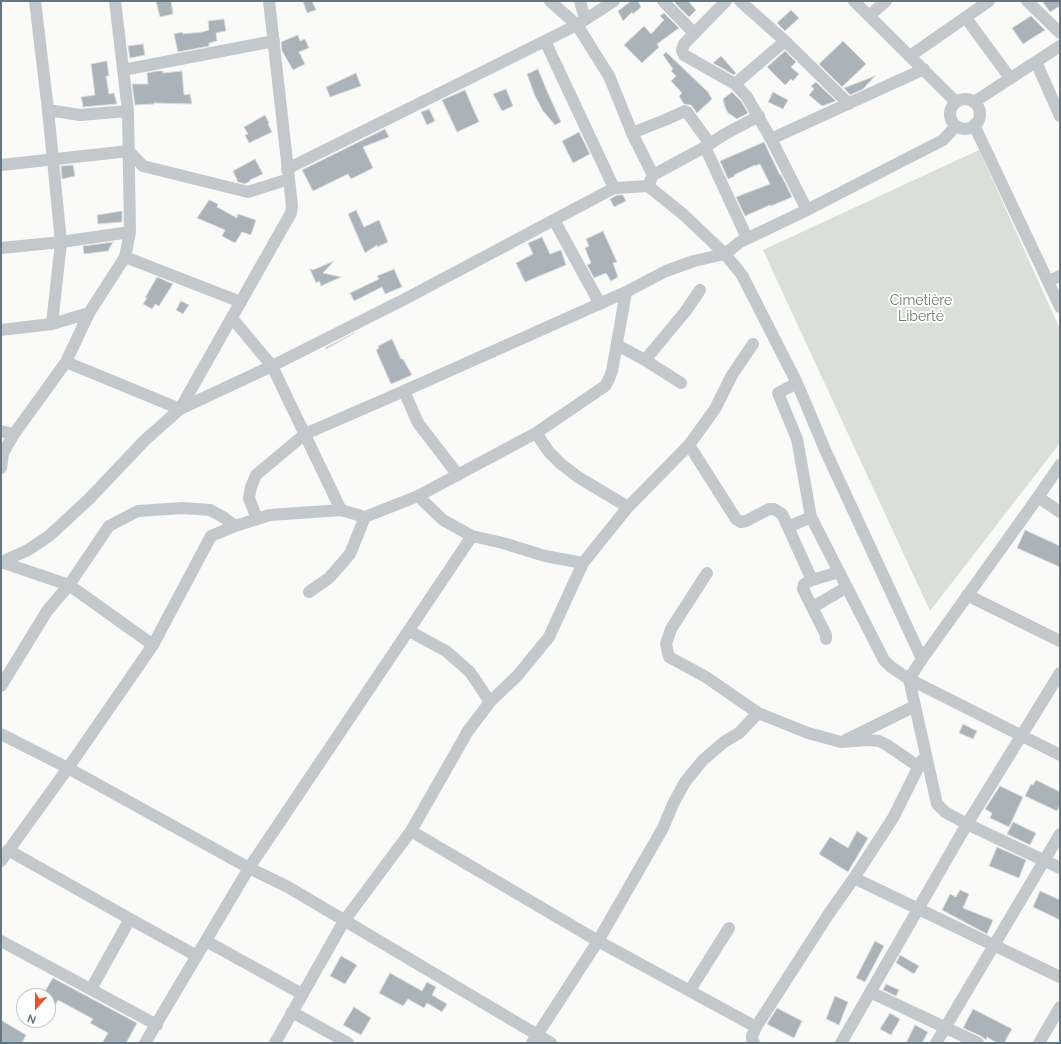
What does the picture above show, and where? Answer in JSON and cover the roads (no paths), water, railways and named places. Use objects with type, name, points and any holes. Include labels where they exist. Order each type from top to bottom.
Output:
[{"type":"street","points":[[35,1],[48,110],[61,242],[52,324]]},
{"type":"street","points":[[1,468],[3,454],[14,434],[66,362],[89,313],[125,257],[130,232],[128,111],[115,1]]},
{"type":"street","points":[[180,409],[241,302],[290,213],[292,206],[269,1]]},
{"type":"street","points":[[550,1],[581,22]]},
{"type":"street","points":[[580,1],[581,22],[609,76],[632,133],[653,175]]},
{"type":"street","points":[[129,151],[143,166],[248,192],[288,174],[545,41],[581,22],[614,1]]},
{"type":"street","points":[[663,1],[694,33]]},
{"type":"street","points":[[726,1],[684,44],[682,50],[684,55],[735,84],[747,97],[772,139],[807,210]]},
{"type":"street","points":[[740,1],[785,40],[849,104]]},
{"type":"street","points":[[854,1],[956,102]]},
{"type":"street","points":[[869,16],[886,1]]},
{"type":"street","points":[[910,56],[989,1]]},
{"type":"street","points":[[1027,1],[1060,33]]},
{"type":"street","points":[[966,18],[1010,78]]},
{"type":"street","points":[[735,84],[785,40]]},
{"type":"street","points":[[123,70],[274,41]]},
{"type":"street","points":[[545,41],[614,188]]},
{"type":"street","points":[[974,102],[1060,46]]},
{"type":"street","points":[[1036,62],[1060,116]]},
{"type":"street","points":[[772,139],[924,70]]},
{"type":"street","points":[[967,99],[974,102],[980,112],[979,120],[971,128],[956,126],[951,116],[952,108],[956,102],[967,99]]},
{"type":"street","points":[[48,110],[80,115],[128,111]]},
{"type":"street","points":[[632,133],[685,111],[687,112],[707,146],[747,238]]},
{"type":"street","points":[[648,186],[653,175],[759,116]]},
{"type":"street","points":[[257,519],[249,498],[251,487],[256,475],[305,434],[600,304],[666,271],[694,261],[725,254],[747,238],[807,210],[943,140],[956,126]]},
{"type":"street","points":[[974,126],[1060,306]]},
{"type":"street","points":[[1,165],[129,151]]},
{"type":"street","points":[[1,562],[28,550],[49,536],[89,499],[145,440],[180,409],[272,366],[421,291],[614,188],[648,186],[684,215],[725,254],[742,275],[797,383],[826,452],[922,659]]},
{"type":"street","points":[[554,220],[600,304]]},
{"type":"street","points":[[1,248],[61,242],[130,232]]},
{"type":"street","points":[[125,257],[241,302]]},
{"type":"street","points":[[1048,281],[1060,276]]},
{"type":"street","points":[[645,360],[685,312],[700,290]]},
{"type":"street","points":[[1,861],[68,768],[153,645],[211,536],[235,526],[270,515],[341,510],[365,517],[418,496],[536,433],[605,386],[612,371],[626,292]]},
{"type":"street","points":[[1,330],[52,324],[89,313]]},
{"type":"street","points":[[232,318],[272,366],[341,510]]},
{"type":"street","points":[[275,1043],[344,921],[411,831],[468,731],[490,702],[518,675],[549,637],[583,563],[628,507],[690,445],[715,409],[732,375],[753,344]]},
{"type":"street","points":[[617,345],[645,360],[681,383]]},
{"type":"street","points":[[66,362],[180,409]]},
{"type":"street","points":[[797,383],[778,393],[797,439],[812,517],[884,660],[891,667],[909,678],[1060,755]]},
{"type":"street","points":[[404,390],[418,423],[458,475]]},
{"type":"street","points":[[1,431],[14,434]]},
{"type":"street","points":[[536,433],[549,452],[561,464],[578,477],[628,507]]},
{"type":"street","points":[[690,445],[736,519],[741,522],[746,521],[769,509],[774,509],[782,514],[812,580]]},
{"type":"street","points":[[1060,465],[909,678],[937,804],[945,812],[967,824],[1060,868]]},
{"type":"street","points":[[418,496],[443,520],[472,536],[503,543],[544,556],[583,563]]},
{"type":"street","points":[[1038,497],[1060,512]]},
{"type":"street","points":[[1,686],[47,611],[69,585],[109,526],[138,511],[183,508],[210,510],[235,526]]},
{"type":"street","points":[[309,592],[329,578],[350,554],[365,517]]},
{"type":"street","points":[[788,527],[812,517]]},
{"type":"street","points":[[145,1043],[249,868],[472,536]]},
{"type":"street","points":[[1,562],[69,585],[153,645]]},
{"type":"street","points":[[826,638],[826,635],[803,586],[812,580],[839,572]]},
{"type":"street","points":[[707,573],[671,629],[666,644],[669,657],[706,677],[758,713],[808,733],[841,742],[868,740],[879,741],[919,767]]},
{"type":"street","points":[[813,607],[847,587]]},
{"type":"street","points":[[967,595],[1060,641]]},
{"type":"street","points":[[409,631],[446,651],[470,672],[490,702]]},
{"type":"street","points":[[841,1043],[967,824],[1060,673]]},
{"type":"street","points":[[841,742],[915,706]]},
{"type":"street","points":[[535,1039],[598,941],[664,828],[673,804],[685,782],[703,760],[724,742],[739,733],[758,713]]},
{"type":"street","points":[[1,734],[68,768],[249,868],[288,887],[535,1039],[551,1043]]},
{"type":"street","points":[[754,1043],[752,1036],[756,1027],[893,818],[925,752]]},
{"type":"street","points":[[411,831],[598,941],[756,1027]]},
{"type":"street","points":[[936,1043],[1060,834]]},
{"type":"street","points":[[8,850],[197,956]]},
{"type":"street","points":[[854,878],[1060,977]]},
{"type":"street","points":[[91,989],[130,919]]},
{"type":"street","points":[[690,990],[729,928]]},
{"type":"street","points":[[1,941],[157,1024]]},
{"type":"street","points":[[206,941],[302,994]]},
{"type":"street","points":[[870,992],[978,1043]]},
{"type":"street","points":[[1038,1043],[1060,1007]]},
{"type":"street","points":[[292,1012],[348,1043]]},
{"type":"park label","name":"Cimetière Liberté","points":[[921,310]]}]
